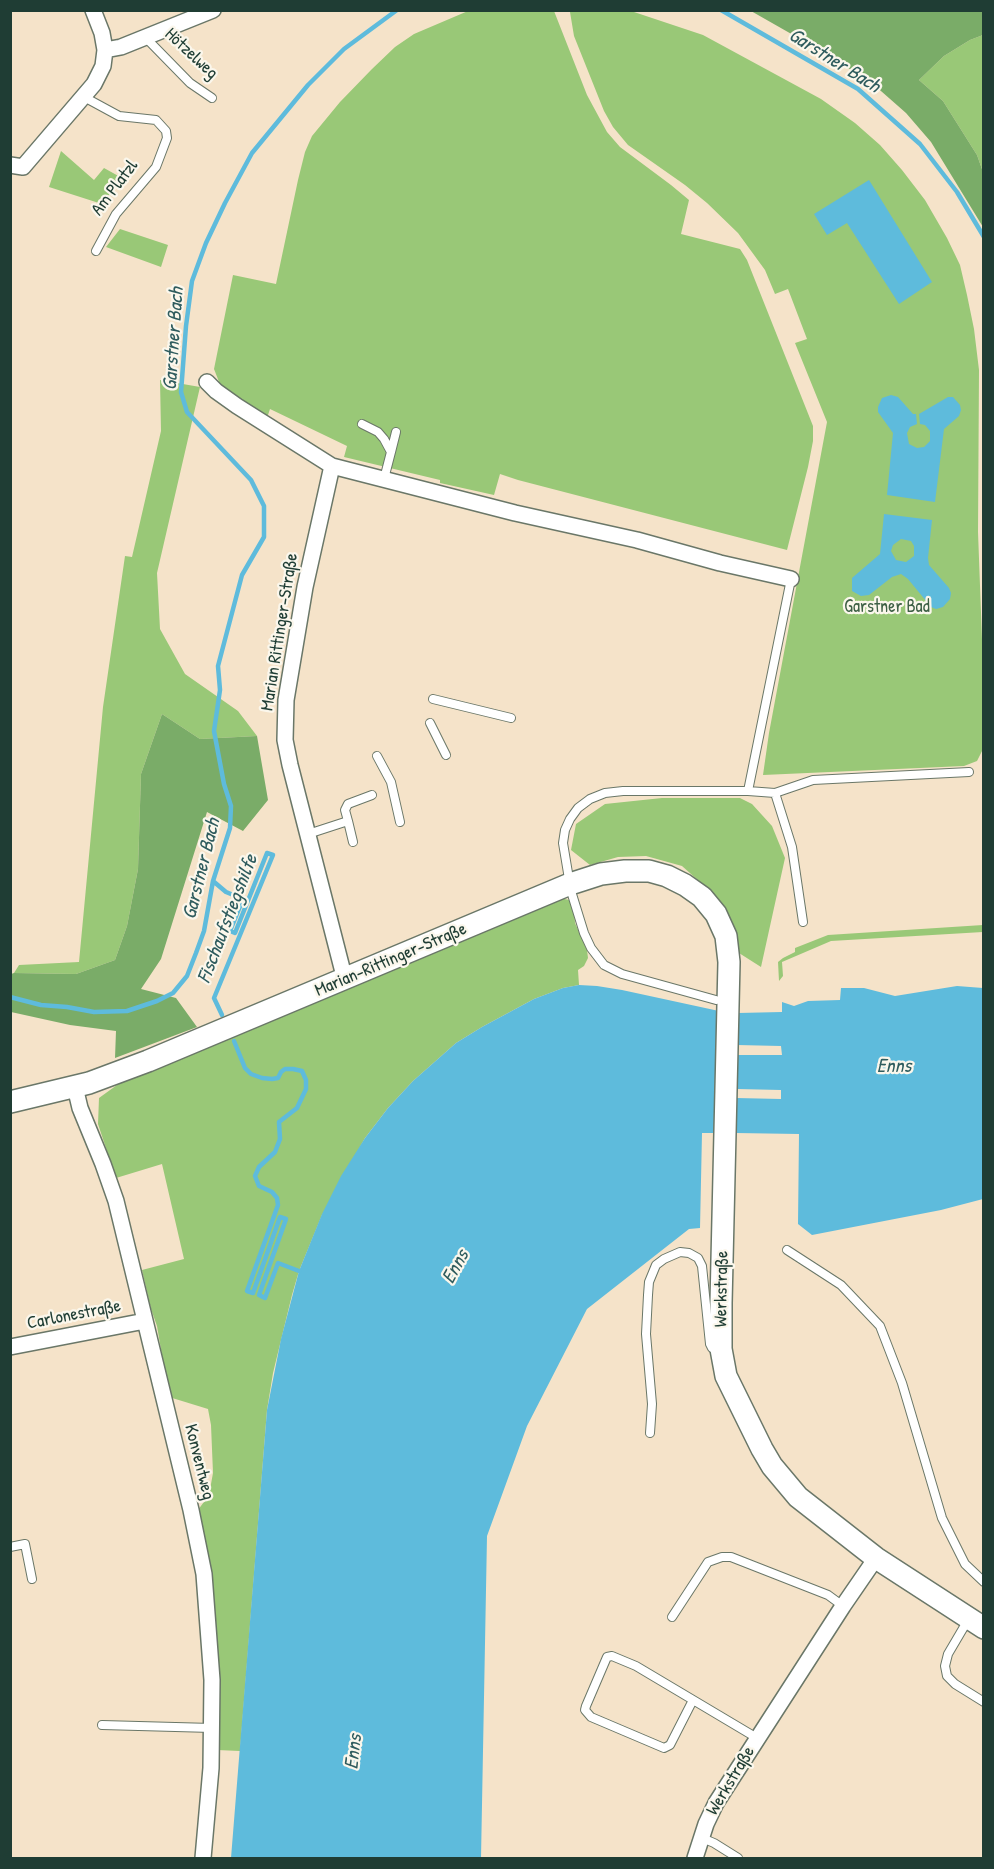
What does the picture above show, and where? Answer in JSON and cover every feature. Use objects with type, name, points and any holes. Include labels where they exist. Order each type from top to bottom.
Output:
[{"type":"street","points":[[10,165],[22,167],[94,84],[103,66],[105,50],[102,33],[93,10]]},
{"type":"street","name":"Hötzelweg","points":[[105,50],[121,47],[213,10]]},
{"type":"street","points":[[207,382],[216,392],[332,466],[515,513],[638,540],[720,563],[791,579]]},
{"type":"street","name":"Marian Rittinger-Straße","points":[[332,466],[305,587],[286,700],[285,740],[345,980]]},
{"type":"street","name":"Marian-Rittinger-Straße","points":[[10,1102],[75,1087],[148,1061],[570,884],[601,874],[649,871],[667,876],[685,885],[702,897],[716,914],[726,936],[729,962]]},
{"type":"street","name":"Werkstraße","points":[[729,962],[721,1349],[726,1376],[772,1466],[798,1497],[876,1558],[976,1623]]},
{"type":"street","name":"Konventweg","points":[[75,1087],[80,1108],[116,1201],[191,1510],[204,1574],[210,1646],[212,1728],[209,1804],[203,1858]]},
{"type":"street","name":"Carlonestraße","points":[[10,1347],[145,1321]]},
{"type":"street","name":"Werkstraße","points":[[695,1858],[716,1803],[876,1558]]},
{"type":"lane","name":"Hötzelweg","points":[[145,37],[190,83],[212,98]]},
{"type":"lane","name":"Am Platzl","points":[[84,98],[119,116],[156,120],[166,131],[164,146],[156,167],[116,214],[96,251]]},
{"type":"lane","points":[[362,424],[378,432],[391,452]]},
{"type":"lane","points":[[384,479],[396,432]]},
{"type":"lane","points":[[748,791],[791,579]]},
{"type":"lane","points":[[433,699],[511,718]]},
{"type":"lane","points":[[430,723],[446,755]]},
{"type":"lane","points":[[377,756],[391,782],[400,822]]},
{"type":"lane","points":[[716,1000],[622,974],[604,965],[591,948],[575,905],[563,843],[565,830],[578,808],[590,799],[605,793],[623,791],[775,793],[813,780],[969,772]]},
{"type":"lane","points":[[775,793],[792,847],[803,922]]},
{"type":"lane","points":[[353,842],[345,810],[348,804],[372,795]]},
{"type":"lane","points":[[308,834],[348,821]]},
{"type":"lane","points":[[787,1250],[841,1284],[880,1326],[902,1383],[942,1518],[965,1564],[984,1582]]},
{"type":"lane","points":[[650,1433],[652,1404],[646,1334],[649,1282],[656,1265],[664,1259],[680,1252],[690,1253],[698,1258],[702,1266],[710,1344],[716,1350],[721,1349]]},
{"type":"lane","points":[[10,1546],[26,1544],[32,1579]]},
{"type":"lane","points":[[672,1617],[708,1562],[722,1557],[731,1557],[828,1595],[843,1606]]},
{"type":"lane","points":[[976,1623],[948,1654],[945,1666],[947,1676],[955,1684],[984,1702]]},
{"type":"lane","points":[[693,1700],[670,1745],[664,1748],[591,1717],[585,1710],[607,1657],[612,1656],[636,1666],[757,1738]]},
{"type":"lane","points":[[102,1725],[212,1728]]},
{"type":"lane","points":[[702,1838],[738,1858]]},
{"type":"green space","name":"Garstner Bad","points":[[575,10],[631,11],[703,35],[821,99],[855,123],[880,145],[925,200],[947,238],[960,265],[974,329],[979,370],[978,532],[984,747],[977,761],[964,766],[763,775],[827,422],[795,343],[807,339],[788,289],[775,294],[765,270],[738,233],[685,185],[628,145],[613,127],[604,111],[574,36],[570,12]]},
{"type":"green space","points":[[468,11],[554,11],[587,95],[607,132],[620,147],[689,200],[681,234],[740,249],[747,260],[813,426],[813,441],[808,467],[787,550],[500,474],[494,495],[344,457],[347,446],[270,409],[267,418],[221,387],[214,369],[233,275],[276,284],[298,180],[305,152],[312,136],[340,102],[395,47],[414,34]]},
{"type":"green space","points":[[751,11],[983,11],[983,35],[944,56],[919,80],[943,101],[977,155],[983,172],[983,227],[931,142],[906,113],[873,84]]},
{"type":"green space","points":[[983,35],[983,172],[977,155],[943,101],[919,80],[944,56]]},
{"type":"green space","points":[[61,151],[94,180],[104,168],[122,178],[102,204],[49,187]]},
{"type":"green space","points":[[120,229],[168,245],[161,267],[106,247]]},
{"type":"green space","points":[[160,380],[200,387],[157,573],[160,629],[185,674],[238,711],[257,736],[200,739],[162,714],[141,774],[138,869],[127,926],[115,960],[76,974],[14,973],[19,965],[79,962],[103,707],[125,556],[132,557],[161,431]]},
{"type":"green space","points":[[162,714],[200,739],[257,736],[268,800],[243,831],[207,812],[161,959],[141,989],[176,998],[197,1027],[115,1058],[116,1031],[70,1025],[11,1012],[11,974],[76,974],[115,960],[127,926],[138,869],[141,774]]},
{"type":"green space","points":[[662,798],[740,798],[752,804],[772,826],[785,858],[761,967],[739,953],[730,920],[709,890],[682,866],[646,856],[618,857],[590,865],[571,850],[576,824],[605,804]]},
{"type":"green space","points":[[559,898],[570,900],[574,908],[575,923],[587,950],[588,958],[584,966],[578,970],[579,985],[563,988],[534,999],[482,1027],[456,1043],[413,1081],[365,1138],[322,1215],[299,1271],[273,1373],[267,1410],[240,1751],[217,1750],[198,1510],[209,1495],[213,1473],[211,1425],[208,1409],[169,1397],[157,1326],[142,1270],[184,1259],[162,1164],[116,1178],[98,1124],[99,1098],[117,1085],[180,1055],[356,986]]},
{"type":"green space","points":[[983,925],[983,932],[831,941],[782,962],[783,976],[779,981],[778,962],[795,952],[795,948],[828,935]]},
{"type":"water","points":[[869,180],[932,282],[899,304],[847,223],[827,235],[814,214]]},
{"type":"water","points":[[891,395],[898,397],[913,414],[916,414],[917,424],[910,427],[907,433],[909,444],[917,448],[924,447],[930,441],[930,431],[925,425],[920,424],[919,414],[948,397],[953,397],[960,405],[959,416],[944,429],[935,502],[887,495],[893,433],[878,412],[878,407],[882,398]]},
{"type":"water","points":[[884,514],[932,520],[929,565],[949,588],[950,599],[943,607],[936,609],[931,607],[908,579],[901,574],[892,577],[869,595],[861,596],[852,591],[852,578],[880,554]],"holes":[[[901,539],[911,541],[914,546],[914,556],[906,562],[896,560],[891,551],[893,545]]]},
{"type":"water","name":"Enns","points":[[579,985],[622,990],[719,1011],[717,1133],[702,1133],[700,1228],[689,1229],[587,1309],[527,1426],[487,1536],[481,1858],[231,1858],[267,1410],[281,1339],[299,1271],[322,1214],[341,1176],[365,1138],[413,1081],[456,1043],[482,1027],[534,999],[563,988]]},
{"type":"water","name":"Enns","points":[[957,986],[983,988],[983,1199],[941,1210],[812,1235],[798,1224],[799,1134],[736,1133],[736,1098],[781,1099],[781,1090],[737,1089],[737,1055],[782,1055],[781,1046],[737,1045],[738,1013],[782,1012],[782,1002],[794,1006],[808,1001],[840,1000],[841,988],[864,988],[895,996]]},
{"type":"waterway","name":"Garstner Bach","points":[[10,997],[41,1005],[94,1012],[127,1011],[173,993],[187,976],[204,931],[213,881],[230,828],[231,806],[224,784],[214,731],[220,690],[218,666],[242,575],[264,537],[264,506],[251,480],[187,412],[181,392],[192,281],[206,243],[252,153],[308,85],[344,49],[397,10]]},
{"type":"waterway","name":"Garstner Bach","points":[[721,10],[858,89],[920,144],[957,192],[984,237]]},
{"type":"waterway","name":"Fischaufstiegshilfe","points":[[213,881],[226,892],[243,899],[230,931],[235,933],[267,853],[273,855],[214,998],[222,1015]]},
{"type":"waterway","name":"Fischaufstiegshilfe","points":[[234,1041],[245,1068],[251,1074],[272,1079],[278,1078],[285,1069],[293,1069],[302,1071],[306,1080],[306,1089],[297,1108],[279,1122],[280,1139],[275,1152],[259,1167],[255,1176],[259,1186],[272,1192],[277,1198],[278,1205],[247,1291],[253,1293],[280,1217],[286,1219],[259,1295],[265,1298],[278,1263],[299,1271]]}]
